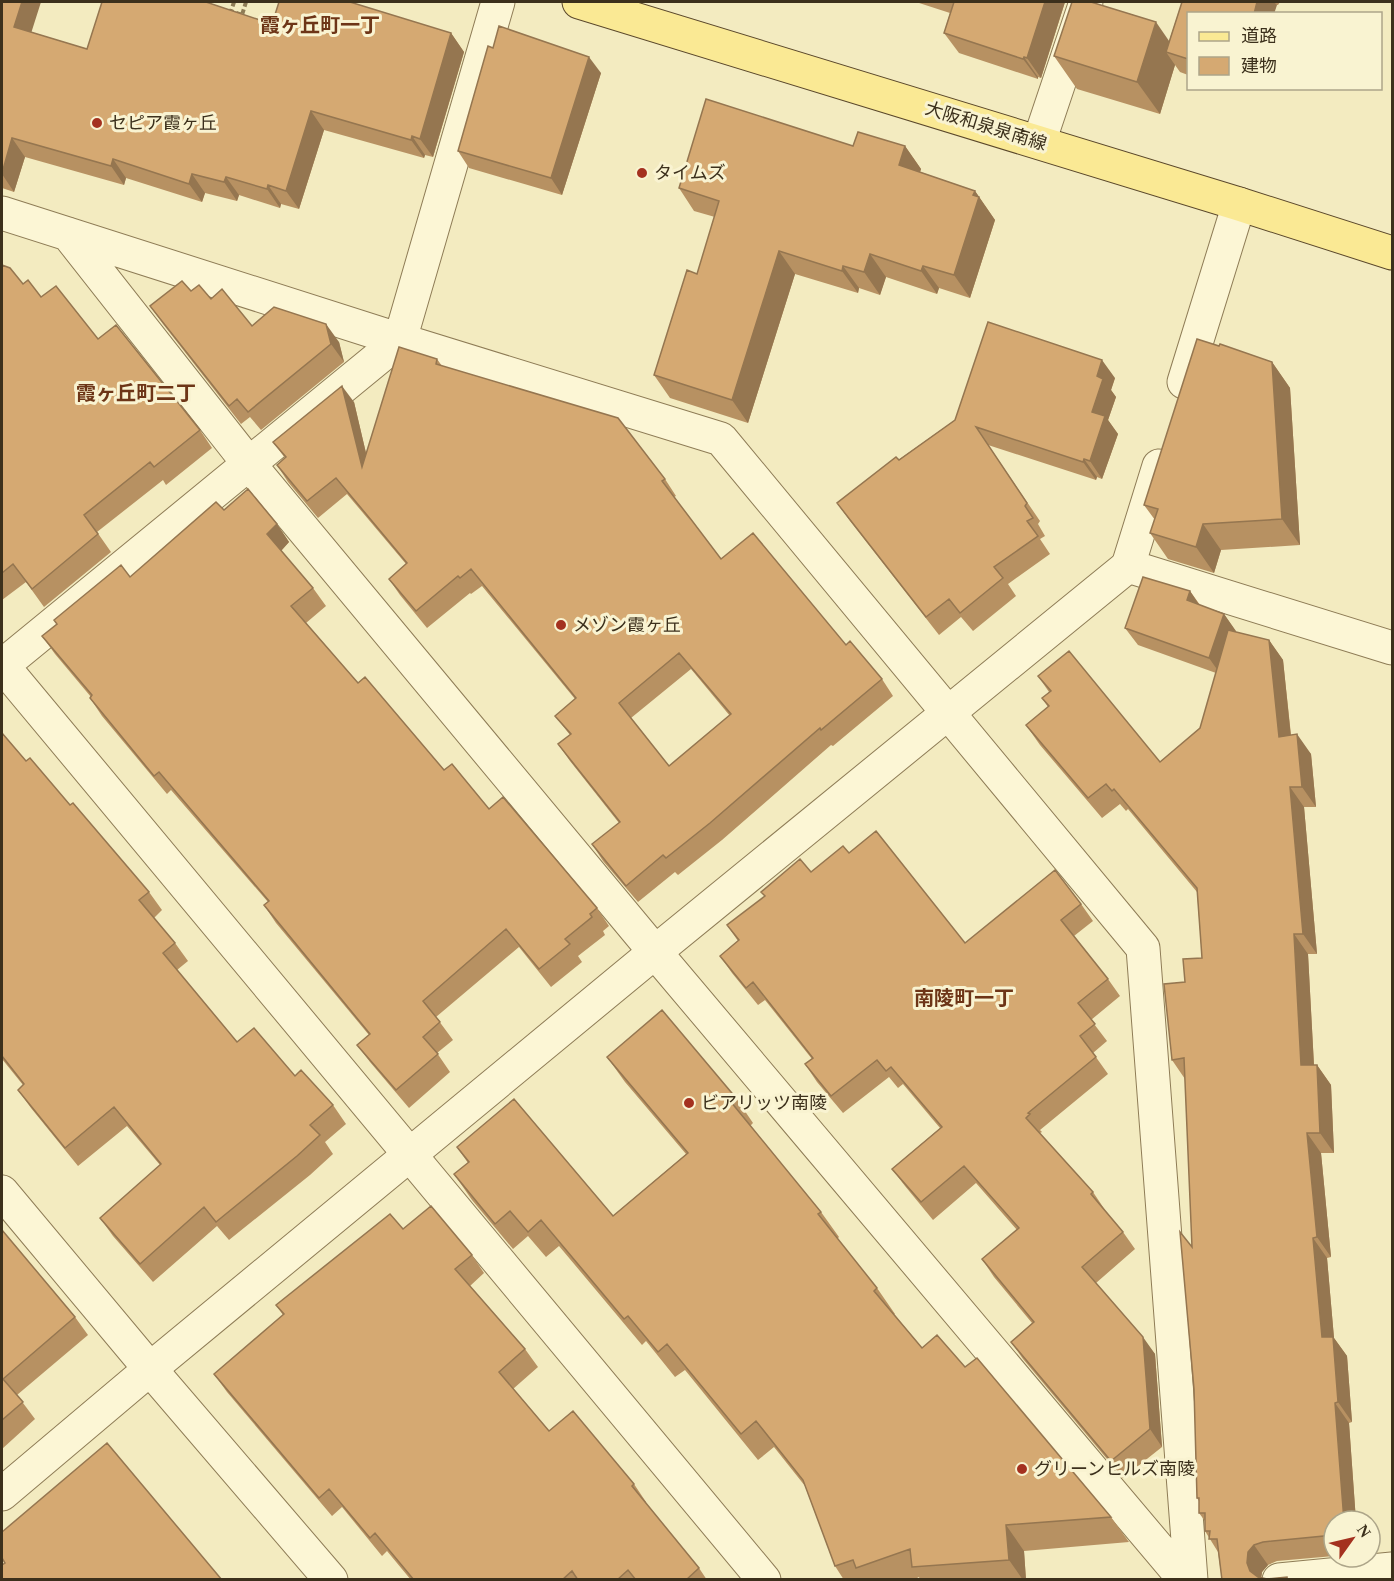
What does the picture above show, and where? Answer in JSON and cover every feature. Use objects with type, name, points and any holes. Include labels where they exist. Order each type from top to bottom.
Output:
[{"type":"main road","name":"大阪和泉泉南線","points":[[579,2],[1039,142],[1392,253]]},
{"type":"street","points":[[498,2],[400,340],[2,666],[764,1580]]},
{"type":"street","points":[[1039,142],[1086,2]]},
{"type":"street","points":[[2,1494],[409,1154],[1128,566],[1239,204]]},
{"type":"street","points":[[2,213],[400,340],[722,439],[1143,948],[1191,1580]]},
{"type":"street","points":[[68,234],[249,464],[655,952],[1185,1580]]},
{"type":"street","points":[[1128,566],[1392,648]]},
{"type":"street","points":[[2,1192],[331,1580]]},
{"type":"street","points":[[1279,1580],[1392,1569]]},
{"type":"path","points":[[234,2],[231,11],[242,15],[246,2]]},
{"type":"building","points":[[2,2],[22,2],[14,27],[87,49],[102,2],[206,2],[272,24],[279,2],[350,2],[451,33],[420,139],[412,136],[411,140],[311,111],[286,191],[268,185],[267,189],[226,177],[224,182],[192,174],[189,184],[113,159],[111,166],[12,138],[2,173]]},
{"type":"building","points":[[954,2],[1045,2],[1027,58],[1023,59],[944,33]]},
{"type":"building","points":[[1072,2],[1091,2],[1156,22],[1137,82],[1054,56]]},
{"type":"building","points":[[1182,2],[1257,2],[1254,12],[1187,12],[1187,59],[1166,52]]},
{"type":"building","points":[[499,26],[589,57],[551,178],[458,151],[488,46],[493,48]]},
{"type":"building","points":[[706,99],[853,146],[858,132],[905,146],[899,165],[975,191],[973,195],[979,197],[954,275],[923,266],[921,271],[870,254],[864,272],[843,266],[842,271],[779,251],[732,400],[654,375],[687,270],[697,274],[719,201],[679,188]]},
{"type":"building","points":[[2,265],[10,268],[23,284],[28,280],[41,297],[56,286],[98,339],[116,325],[200,430],[154,467],[150,462],[84,515],[98,534],[32,589],[13,564],[2,573]]},
{"type":"building","points":[[182,281],[191,291],[199,285],[211,299],[222,289],[252,326],[274,307],[326,324],[331,344],[248,412],[237,399],[229,406],[150,306]]},
{"type":"building","points":[[988,322],[1102,360],[1097,376],[1103,379],[1092,412],[1105,416],[1090,461],[1084,459],[1083,462],[976,427],[1027,503],[1025,506],[1033,518],[1027,521],[1038,536],[994,567],[1003,578],[960,613],[949,599],[926,617],[837,503],[896,457],[899,460],[955,420]]},
{"type":"building","points":[[1197,339],[1219,346],[1220,344],[1272,362],[1282,519],[1203,524],[1196,547],[1150,533],[1158,509],[1144,505]]},
{"type":"building","points":[[399,347],[437,359],[436,364],[618,418],[665,479],[662,481],[721,559],[753,533],[846,645],[850,641],[882,679],[821,730],[820,728],[710,823],[666,858],[663,855],[626,886],[592,844],[620,822],[558,744],[571,734],[555,716],[576,698],[471,569],[460,578],[458,576],[416,611],[389,579],[407,563],[336,478],[307,501],[277,465],[286,457],[273,442],[342,386],[362,467]],"holes":[[[679,653],[731,714],[669,766],[619,703]]]},
{"type":"building","points":[[248,489],[277,524],[267,534],[313,588],[291,606],[358,683],[365,677],[444,770],[452,764],[489,809],[503,797],[597,908],[590,914],[592,917],[565,939],[570,944],[539,969],[506,929],[423,1001],[440,1022],[423,1037],[438,1054],[396,1090],[357,1045],[370,1034],[264,905],[269,901],[159,772],[154,776],[90,698],[92,695],[42,636],[57,624],[54,620],[121,565],[130,577],[216,502],[224,510]]},
{"type":"building","points":[[1143,577],[1190,591],[1187,600],[1224,614],[1209,658],[1125,628]]},
{"type":"building","points":[[1228,630],[1269,640],[1279,737],[1297,734],[1302,787],[1290,787],[1303,934],[1294,934],[1301,1065],[1317,1065],[1320,1133],[1307,1133],[1317,1237],[1313,1238],[1322,1337],[1333,1337],[1338,1402],[1335,1403],[1343,1509],[1322,1509],[1322,1536],[1263,1542],[1254,1545],[1248,1552],[1247,1563],[1250,1571],[1258,1577],[1267,1579],[1287,1577],[1287,1580],[1222,1580],[1217,1539],[1209,1539],[1210,1531],[1205,1531],[1205,1513],[1199,1513],[1199,1498],[1197,1498],[1194,1389],[1180,1232],[1192,1247],[1184,1058],[1172,1060],[1164,984],[1185,982],[1183,959],[1202,958],[1197,888],[1114,789],[1112,791],[1106,784],[1088,798],[1026,725],[1049,706],[1042,698],[1051,691],[1038,676],[1069,651],[1160,762],[1200,728]]},
{"type":"building","points":[[2,733],[26,761],[30,758],[70,805],[73,803],[149,892],[139,900],[175,943],[163,953],[237,1042],[254,1028],[295,1076],[301,1070],[333,1105],[310,1125],[320,1135],[297,1156],[216,1222],[204,1207],[140,1264],[100,1218],[161,1164],[114,1107],[65,1148],[18,1090],[24,1084],[2,1056]]},
{"type":"building","points":[[876,831],[965,943],[1055,870],[1081,904],[1061,920],[1108,979],[1078,1003],[1095,1024],[1080,1036],[1096,1057],[1028,1113],[1030,1114],[1026,1118],[1093,1192],[1091,1194],[1123,1232],[1082,1267],[1143,1337],[1150,1429],[1111,1461],[1011,1342],[1034,1322],[982,1259],[1019,1228],[964,1166],[921,1202],[892,1169],[942,1127],[891,1067],[886,1071],[877,1060],[831,1096],[805,1064],[813,1058],[753,982],[746,988],[720,956],[739,940],[727,925],[765,896],[761,892],[800,859],[811,872],[843,846],[849,853]]},
{"type":"building","points":[[662,1010],[736,1098],[731,1102],[821,1212],[818,1214],[877,1288],[874,1291],[922,1348],[937,1335],[965,1367],[977,1358],[1111,1517],[1006,1525],[1009,1560],[912,1567],[910,1549],[856,1568],[853,1560],[835,1566],[803,1480],[756,1421],[741,1434],[667,1344],[658,1352],[628,1316],[624,1319],[541,1220],[528,1232],[510,1211],[495,1224],[454,1174],[469,1162],[457,1147],[514,1099],[613,1216],[688,1153],[607,1057]]},
{"type":"building","points":[[431,1206],[472,1255],[455,1269],[525,1349],[499,1372],[549,1431],[573,1411],[634,1484],[632,1486],[699,1568],[686,1580],[636,1580],[628,1570],[617,1580],[578,1580],[572,1571],[562,1580],[414,1580],[375,1533],[370,1538],[329,1489],[319,1498],[214,1374],[284,1314],[276,1305],[390,1214],[403,1229]]},
{"type":"building","points":[[2,1230],[75,1317],[3,1379],[23,1402],[2,1420]]},
{"type":"building","points":[[107,1443],[222,1580],[2,1580],[2,1565],[5,1563],[2,1558],[2,1532]]},
{"type":"place","name":"セピア霞ヶ丘","points":[[97,123]]},
{"type":"place","name":"タイムズ","points":[[642,173]]},
{"type":"place","name":"メゾン霞ヶ丘","points":[[561,625]]},
{"type":"place","name":"ビアリッツ南陵","points":[[689,1103]]},
{"type":"place","name":"グリーンヒルズ南陵","points":[[1022,1469]]},
{"type":"district","name":"霞ヶ丘町一丁","points":[[320,25]]},
{"type":"district","name":"霞ヶ丘町二丁","points":[[136,393]]},
{"type":"district","name":"南陵町一丁","points":[[964,998]]}]
